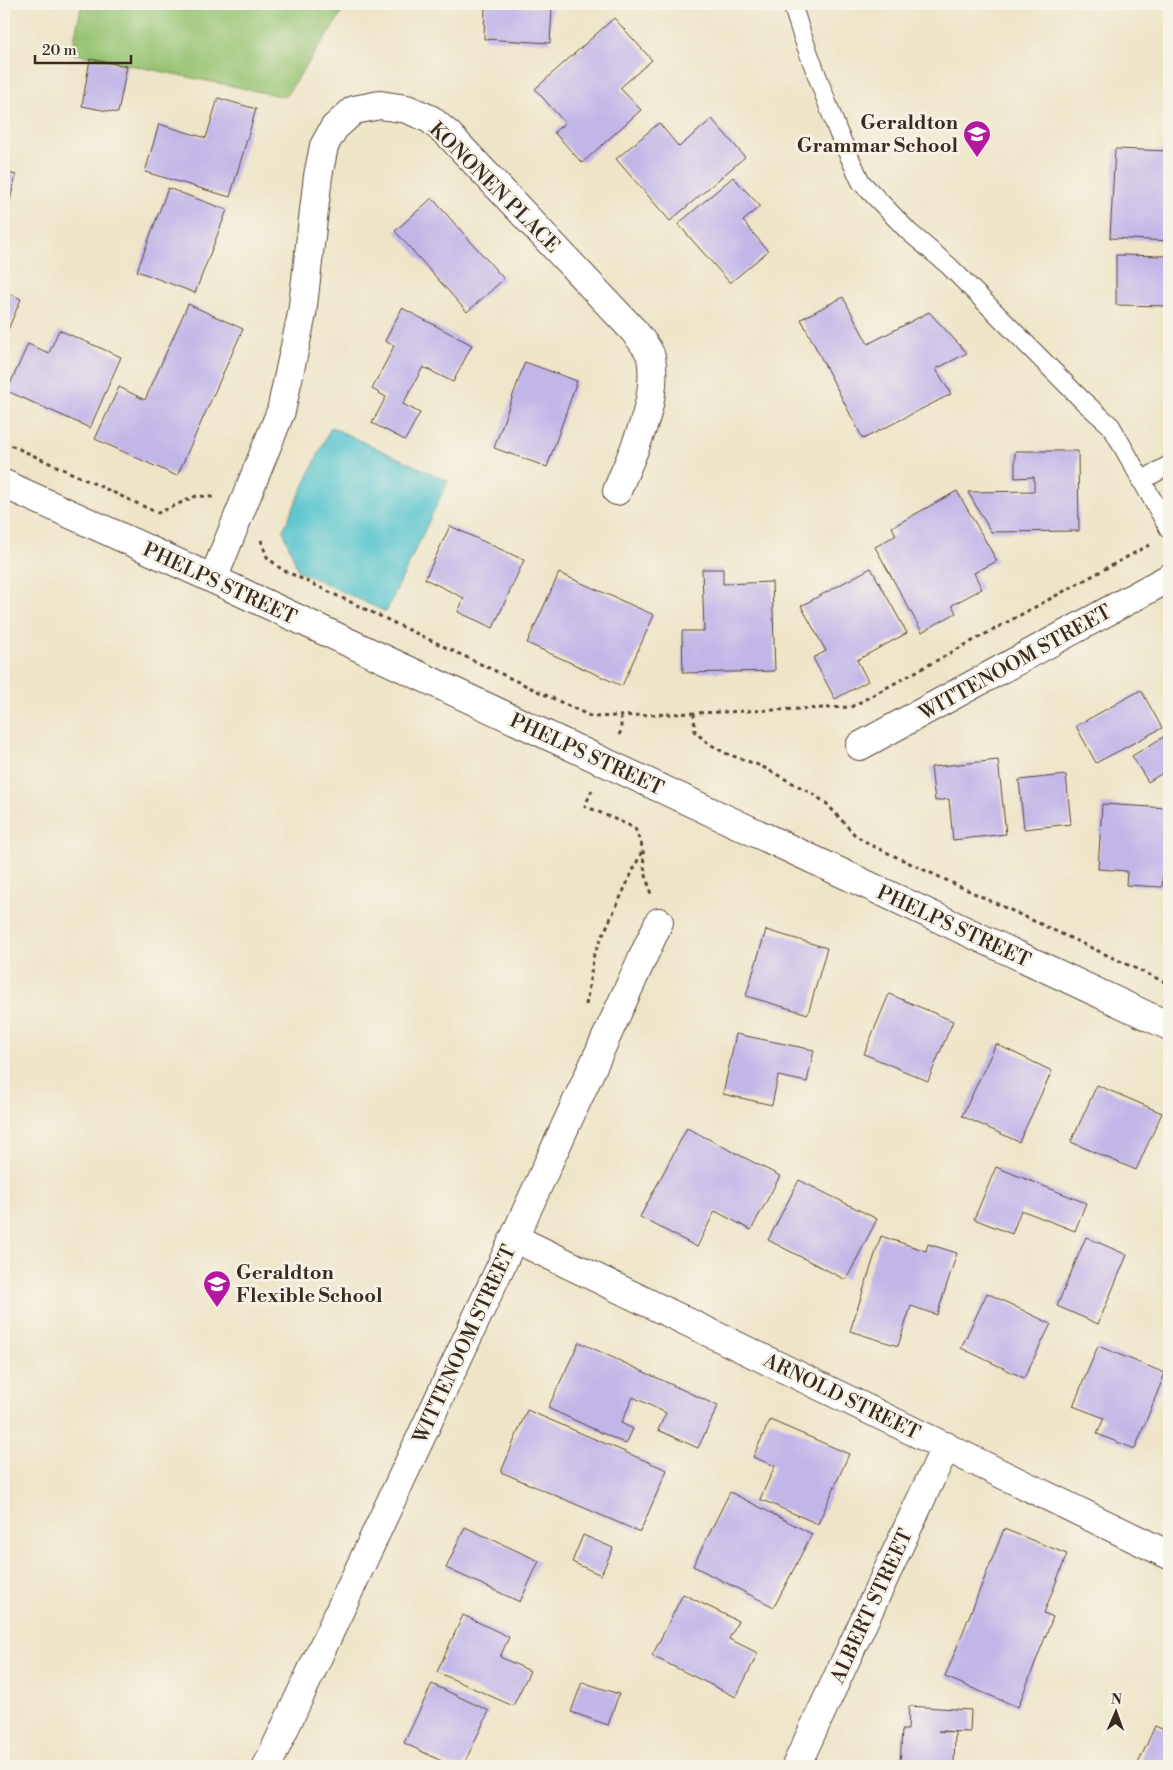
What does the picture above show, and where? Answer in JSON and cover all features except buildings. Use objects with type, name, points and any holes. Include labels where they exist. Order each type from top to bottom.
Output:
[{"type":"street","name":"KONONEN PLACE","points":[[213,579],[281,411],[302,314],[318,176],[324,146],[334,128],[354,110],[380,105],[407,108],[430,119],[450,136],[634,331],[650,355],[652,384],[646,416],[617,491]]},
{"type":"street","name":"PHELPS STREET","points":[[10,485],[1169,1026]]},
{"type":"street","name":"WITTENOOM STREET","points":[[860,746],[1169,578]]},
{"type":"street","name":"WITTENOOM STREET","points":[[267,1766],[514,1238],[659,922]]},
{"type":"street","name":"ARNOLD STREET","points":[[514,1238],[1169,1555]]},
{"type":"street","name":"ALBERT STREET","points":[[796,1766],[946,1446]]},
{"type":"lane","points":[[792,4],[838,132],[861,182],[908,231],[949,266],[1082,400],[1111,426],[1169,529]]},
{"type":"lane","points":[[1141,480],[1169,465]]},
{"type":"path","points":[[4,442],[158,513],[196,496],[218,498]]},
{"type":"path","points":[[262,533],[261,540],[267,557],[281,569],[592,717],[851,707],[1154,542]]},
{"type":"path","points":[[694,714],[695,732],[708,743],[725,753],[761,766],[811,793],[826,803],[856,836],[873,846],[1169,984]]},
{"type":"path","points":[[620,716],[621,731]]},
{"type":"path","points":[[591,794],[585,806],[635,828],[642,849],[644,867],[659,922]]},
{"type":"green space","points":[[82,4],[344,4],[340,16],[285,97],[71,53]]},
{"type":"water","points":[[331,427],[448,481],[386,612],[298,571],[283,530]]},
{"type":"place","name":"Geraldton Grammar School","points":[[977,158]]},
{"type":"place","name":"Geraldton Flexible School","points":[[217,1308]]}]
